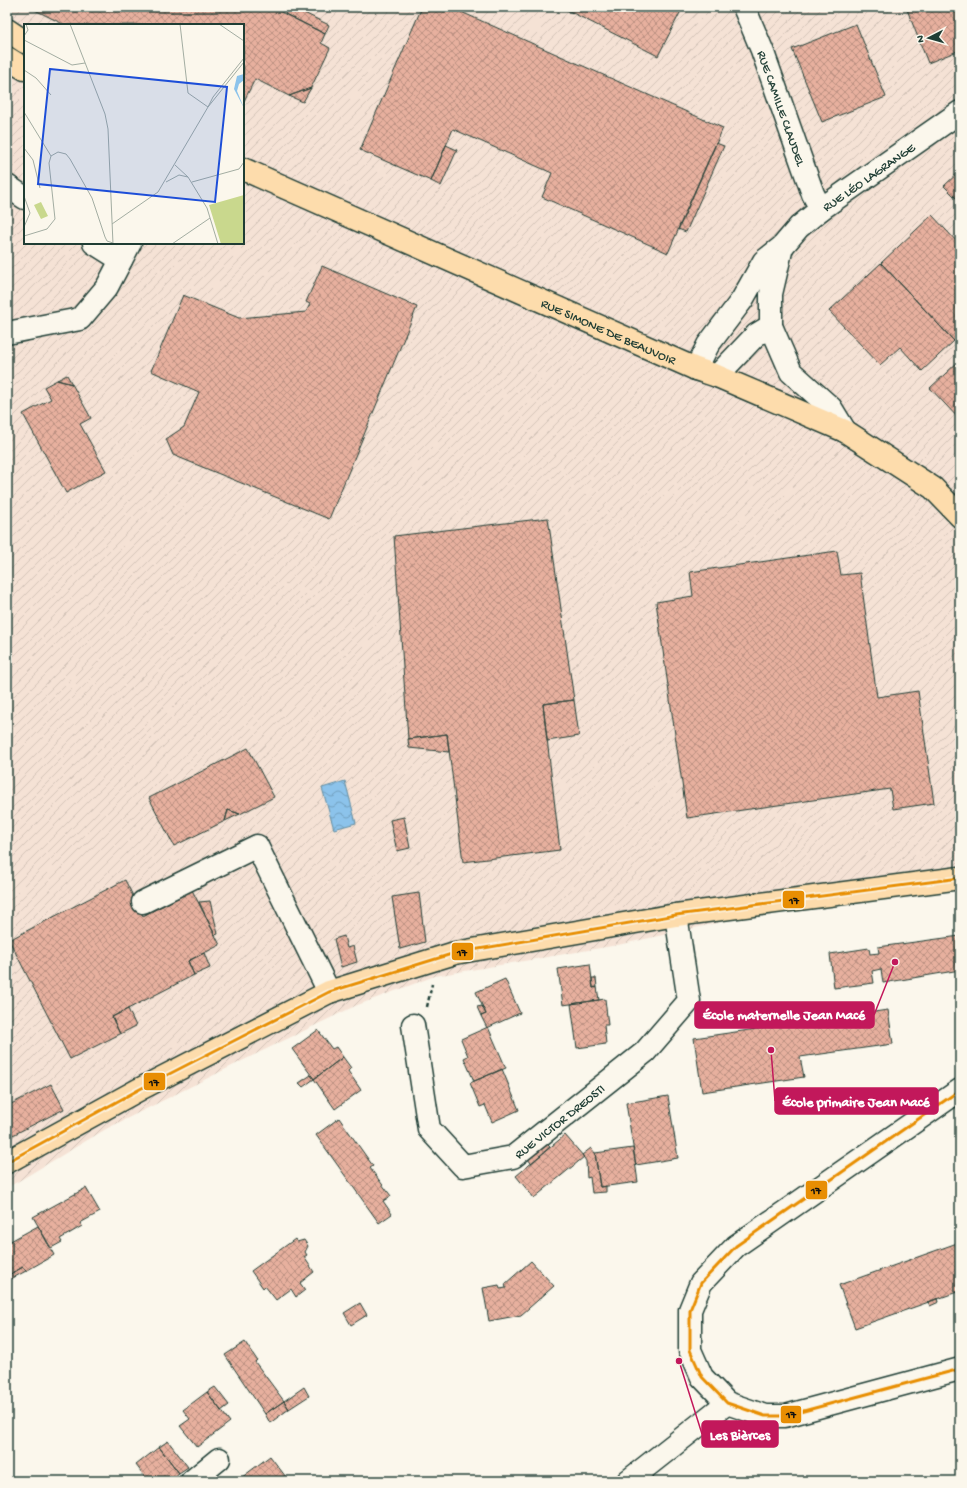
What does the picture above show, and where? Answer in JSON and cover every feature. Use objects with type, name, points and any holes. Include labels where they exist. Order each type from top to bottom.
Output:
[{"type":"main road","points":[[7,30],[24,41]]},
{"type":"main road","points":[[7,58],[24,68]]},
{"type":"main road","name":"RUE SIMONE DE BEAUVOIR","points":[[244,169],[696,369],[717,376],[845,431],[933,488],[960,516]]},
{"type":"main road","points":[[7,1162],[140,1089],[329,992],[455,953],[676,915],[960,878]]},
{"type":"street","name":"RUE CAMILLE CLAUDEL","points":[[744,7],[762,50],[813,194],[821,209]]},
{"type":"street","name":"RUE LÉO LAGRANGE","points":[[696,369],[708,345],[742,300],[764,261],[782,247],[799,227],[821,209],[960,112]]},
{"type":"street","points":[[7,186],[24,197]]},
{"type":"street","points":[[7,333],[80,319],[107,287],[125,252],[97,244]]},
{"type":"street","name":"RUE LÉO LAGRANGE","points":[[782,247],[770,294],[771,326],[791,372],[831,408],[845,431]]},
{"type":"street","points":[[717,376],[756,335],[771,326]]},
{"type":"street","points":[[143,902],[257,846],[329,992]]},
{"type":"street","name":"RUE VICTOR DREOSTI","points":[[413,1025],[429,1129],[463,1166],[513,1157],[645,1052],[689,1001],[676,915]]},
{"type":"street","points":[[960,1090],[736,1246],[701,1283],[690,1310],[690,1350],[702,1377],[727,1403],[765,1416],[785,1416],[960,1369]]},
{"type":"street","points":[[628,1481],[727,1403]]},
{"type":"street","points":[[192,1481],[219,1459]]},
{"type":"shaded area","points":[[7,7],[960,7],[960,869],[618,945],[435,976],[355,1006],[106,1129],[7,1188]]},
{"type":"water","points":[[345,781],[356,823],[334,829],[322,788]]},
{"type":"building","points":[[37,7],[271,7],[325,34],[321,43],[330,48],[311,88],[289,96],[255,79],[244,101],[244,24],[63,24],[35,10]]},
{"type":"building","points":[[288,7],[292,7],[329,25],[325,34],[285,14]]},
{"type":"building","points":[[422,7],[450,7],[723,128],[668,253],[542,197],[552,173],[453,129],[431,181],[360,150]]},
{"type":"building","points":[[561,7],[683,7],[658,56]]},
{"type":"building","points":[[906,7],[960,7],[960,50],[928,63]]},
{"type":"building","points":[[856,24],[886,97],[822,122],[792,49]]},
{"type":"building","points":[[311,88],[303,102],[289,96]]},
{"type":"building","points":[[716,143],[724,146],[686,232],[678,229]]},
{"type":"building","points":[[446,145],[457,150],[441,186],[431,181]]},
{"type":"building","points":[[960,171],[960,202],[944,186]]},
{"type":"building","points":[[932,215],[960,245],[960,335],[954,341],[881,263]]},
{"type":"building","points":[[881,263],[954,341],[922,371],[900,347],[880,365],[829,311]]},
{"type":"building","points":[[322,266],[417,307],[329,519],[173,455],[166,439],[184,427],[199,392],[151,371],[183,295],[239,318],[306,312],[310,304],[306,302]]},
{"type":"building","points":[[960,360],[960,420],[930,388]]},
{"type":"building","points":[[67,375],[72,384],[57,380]]},
{"type":"building","points":[[57,380],[72,384],[91,418],[80,424],[106,471],[66,493],[23,414],[51,399],[44,387]]},
{"type":"building","points":[[548,518],[574,700],[543,704],[560,850],[463,862],[447,734],[408,739],[394,536]]},
{"type":"building","points":[[837,551],[841,575],[860,573],[877,697],[918,691],[934,803],[893,809],[890,789],[687,818],[656,602],[693,596],[690,572]]},
{"type":"building","points":[[574,700],[579,736],[547,741],[543,704]]},
{"type":"building","points":[[447,734],[449,752],[409,748],[408,739]]},
{"type":"building","points":[[248,748],[274,797],[240,814],[228,810],[225,821],[174,846],[149,798]]},
{"type":"building","points":[[228,810],[240,814],[225,821]]},
{"type":"building","points":[[404,817],[410,848],[397,851],[390,820]]},
{"type":"building","points":[[125,880],[143,916],[192,890],[220,945],[188,961],[194,975],[112,1017],[120,1034],[70,1059],[9,940]]},
{"type":"building","points":[[419,893],[425,942],[400,949],[392,897]]},
{"type":"building","points":[[210,901],[218,934],[215,935],[199,902]]},
{"type":"building","points":[[344,936],[347,948],[353,946],[357,962],[341,967],[334,939]]},
{"type":"building","points":[[960,936],[960,970],[883,983],[881,969],[872,971],[874,983],[834,988],[830,954],[869,948],[870,954],[879,953],[878,947]]},
{"type":"building","points":[[204,953],[210,968],[194,975],[188,961]]},
{"type":"building","points":[[590,964],[593,988],[597,987],[599,1000],[563,1005],[558,969]]},
{"type":"building","points":[[592,978],[596,978],[597,987],[593,988]]},
{"type":"building","points":[[505,979],[520,1013],[487,1028],[481,1016],[486,1014],[476,992]]},
{"type":"building","points":[[605,999],[608,1025],[604,1025],[606,1044],[577,1048],[571,1004]]},
{"type":"building","points":[[482,1006],[486,1014],[481,1016],[477,1007]]},
{"type":"building","points":[[128,1009],[136,1026],[120,1034],[112,1017]]},
{"type":"building","points":[[888,1010],[893,1044],[800,1057],[804,1077],[702,1092],[694,1038]]},
{"type":"building","points":[[488,1027],[506,1068],[474,1081],[464,1058],[468,1056],[461,1039]]},
{"type":"building","points":[[318,1030],[332,1049],[336,1047],[343,1057],[314,1079],[292,1049]]},
{"type":"building","points":[[343,1057],[351,1068],[348,1071],[361,1090],[335,1109],[314,1079]]},
{"type":"building","points":[[502,1069],[519,1110],[492,1122],[485,1105],[480,1107],[470,1083]]},
{"type":"building","points":[[311,1075],[314,1079],[303,1087],[299,1083]]},
{"type":"building","points":[[51,1084],[64,1109],[7,1138],[7,1106]]},
{"type":"building","points":[[668,1096],[678,1158],[636,1165],[626,1103]]},
{"type":"building","points":[[339,1118],[373,1166],[370,1168],[391,1196],[383,1201],[392,1214],[379,1223],[316,1135]]},
{"type":"building","points":[[565,1135],[584,1157],[534,1198],[516,1176]]},
{"type":"building","points":[[546,1143],[550,1147],[531,1163],[528,1159]]},
{"type":"building","points":[[591,1148],[595,1153],[600,1187],[606,1186],[606,1192],[592,1193],[590,1177],[587,1178],[586,1161],[582,1155]]},
{"type":"building","points":[[633,1148],[638,1182],[600,1187],[595,1153]]},
{"type":"building","points":[[86,1188],[100,1212],[80,1223],[82,1226],[60,1239],[62,1242],[51,1248],[33,1217]]},
{"type":"building","points":[[38,1226],[54,1255],[26,1271],[23,1267],[7,1276],[7,1243]]},
{"type":"building","points":[[295,1239],[297,1242],[304,1240],[308,1246],[305,1252],[307,1255],[304,1257],[314,1272],[300,1283],[305,1290],[296,1297],[291,1289],[276,1300],[265,1286],[263,1288],[251,1271]]},
{"type":"building","points":[[960,1242],[960,1291],[855,1328],[839,1285]]},
{"type":"building","points":[[531,1261],[554,1286],[521,1315],[489,1321],[483,1288],[499,1285],[500,1289],[506,1288],[505,1284]]},
{"type":"building","points":[[23,1267],[26,1271],[7,1281],[7,1276]]},
{"type":"building","points":[[938,1298],[939,1302],[930,1306],[928,1302]]},
{"type":"building","points":[[360,1303],[367,1315],[351,1325],[344,1313]]},
{"type":"building","points":[[245,1342],[257,1360],[255,1362],[284,1401],[265,1414],[225,1355]]},
{"type":"building","points":[[215,1387],[229,1405],[221,1411],[207,1392]]},
{"type":"building","points":[[304,1387],[309,1396],[289,1409],[284,1401]]},
{"type":"building","points":[[207,1392],[230,1422],[197,1447],[180,1426],[190,1419],[183,1410]]},
{"type":"building","points":[[284,1401],[289,1409],[270,1423],[265,1414]]},
{"type":"building","points":[[168,1441],[188,1467],[179,1473],[159,1447]]},
{"type":"building","points":[[159,1447],[179,1473],[169,1481],[148,1481],[136,1465]]},
{"type":"building","points":[[270,1456],[289,1481],[244,1481],[241,1478]]},
{"type":"transit line","name":"17","points":[[7,1162],[140,1089],[329,992],[455,953],[676,915],[960,878]]},
{"type":"transit line","name":"17","points":[[960,1090],[736,1246],[701,1283],[690,1310],[690,1350],[702,1377],[727,1403],[765,1416],[785,1416],[960,1369]]},
{"type":"place","name":"École maternelle Jean Macé","points":[[895,962]]},
{"type":"place","name":"École primaire Jean Macé","points":[[771,1050]]},
{"type":"place","name":"Les Bièrces","points":[[679,1361]]}]
